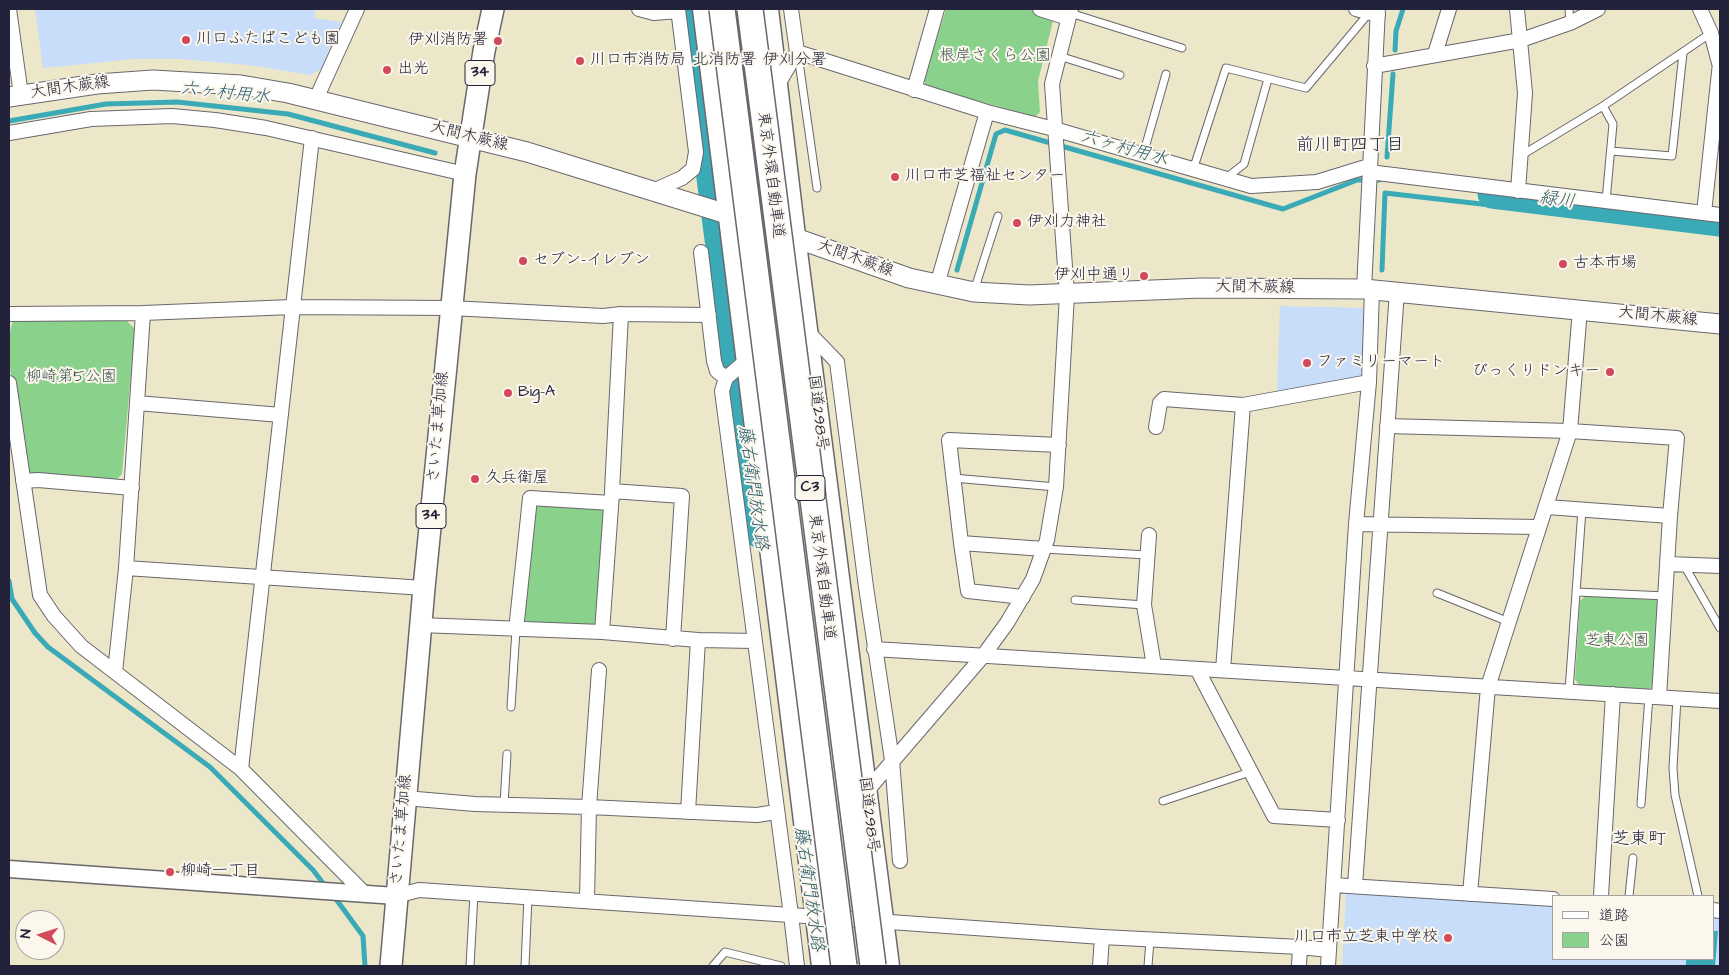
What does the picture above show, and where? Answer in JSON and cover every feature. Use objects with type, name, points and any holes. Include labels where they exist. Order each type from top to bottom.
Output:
[{"type":"highway","points":[[704,9],[824,966]]},
{"type":"highway","name":"東京外環自動車道","points":[[722,9],[844,966]]},
{"type":"highway","name":"東京外環自動車道","points":[[750,9],[873,966]]},
{"type":"highway","name":"国道298号","points":[[767,9],[806,331],[888,966]]},
{"type":"main road","name":"さいたま草加線","points":[[391,966],[420,626],[465,174],[493,9]]},
{"type":"main road","name":"大間木蕨線","points":[[15,96],[97,84],[183,80],[241,84],[316,99],[527,152],[653,190],[794,236],[875,267],[937,285],[974,292],[1067,295],[1202,288],[1368,289],[1720,324]]},
{"type":"street","points":[[9,9],[15,96]]},
{"type":"street","points":[[316,99],[357,9]]},
{"type":"street","points":[[639,9],[654,13],[678,10],[696,152],[693,169],[682,178],[653,190]]},
{"type":"street","points":[[777,86],[797,52],[791,9]]},
{"type":"street","points":[[866,792],[983,656],[1024,597],[1044,549],[1056,487],[1067,295],[1052,84],[1070,13],[1040,9]]},
{"type":"street","points":[[1435,54],[1448,9]]},
{"type":"street","points":[[1517,9],[1524,93],[1522,155],[1518,191]]},
{"type":"street","points":[[1387,63],[1521,40],[1569,16],[1598,9]]},
{"type":"street","points":[[1700,9],[1711,33],[1720,63],[1704,213]]},
{"type":"street","points":[[914,90],[934,10]]},
{"type":"street","points":[[1328,966],[1356,524],[1368,382],[1369,169],[1387,63],[1370,11]]},
{"type":"street","points":[[797,52],[987,112],[1054,129],[1224,180],[1251,186],[1317,182],[1369,169],[1518,191],[1720,215]]},
{"type":"street","points":[[937,285],[987,112]]},
{"type":"street","points":[[9,133],[91,119],[172,116],[266,128],[465,174]]},
{"type":"street","points":[[241,769],[312,138]]},
{"type":"street","points":[[701,252],[716,366],[717,371],[726,378]]},
{"type":"street","points":[[1355,886],[1370,680],[1378,526],[1397,291]]},
{"type":"street","points":[[9,314],[144,313],[292,307],[451,308],[603,316],[621,314],[709,315]]},
{"type":"street","points":[[1470,894],[1488,686],[1570,431],[1580,309]]},
{"type":"street","points":[[115,672],[126,568],[144,313]]},
{"type":"street","points":[[602,632],[621,314]]},
{"type":"street","points":[[806,331],[837,362],[874,648],[892,760],[900,861]]},
{"type":"street","points":[[747,360],[726,378],[722,391],[797,966]]},
{"type":"street","points":[[1156,427],[1160,402],[1164,399],[1243,405],[1368,382]]},
{"type":"street","points":[[9,383],[40,595],[54,616],[81,646],[241,769],[364,893]]},
{"type":"street","points":[[137,404],[280,415]]},
{"type":"street","points":[[1223,670],[1243,405]]},
{"type":"street","points":[[1387,426],[1570,431],[1677,438],[1670,516],[1666,596],[1654,697]]},
{"type":"street","points":[[1024,597],[968,591],[953,478],[950,440],[1058,445]]},
{"type":"street","points":[[23,481],[38,480],[132,488]]},
{"type":"street","points":[[516,630],[530,498],[682,496],[673,638]]},
{"type":"street","points":[[1547,507],[1670,516]]},
{"type":"street","points":[[1356,524],[1378,526],[1538,527]]},
{"type":"street","points":[[1149,535],[1144,605],[1154,666]]},
{"type":"street","points":[[961,543],[1044,549]]},
{"type":"street","points":[[1668,564],[1720,566]]},
{"type":"street","points":[[126,568],[424,588]]},
{"type":"street","points":[[420,626],[602,632],[698,640],[755,641]]},
{"type":"street","points":[[688,812],[698,640]]},
{"type":"street","points":[[874,648],[1720,701]]},
{"type":"street","points":[[1197,669],[1274,816],[1338,820]]},
{"type":"street","points":[[587,900],[589,807],[599,670]]},
{"type":"street","points":[[1601,895],[1613,694]]},
{"type":"street","points":[[405,798],[475,804],[757,815],[776,812]]},
{"type":"street","points":[[9,869],[396,896],[419,890],[587,900],[1102,937],[1330,950]]},
{"type":"street","points":[[1333,885],[1552,899]]},
{"type":"street","points":[[1100,966],[1102,937]]},
{"type":"street","points":[[1299,966],[1300,947]]},
{"type":"lane","points":[[1193,171],[1226,68],[1306,88],[1370,11]]},
{"type":"lane","points":[[1070,13],[1182,48]]},
{"type":"lane","points":[[1522,155],[1603,106],[1711,33]]},
{"type":"lane","points":[[797,52],[817,188]]},
{"type":"lane","points":[[1611,151],[1672,156],[1683,53]]},
{"type":"lane","points":[[1059,56],[1120,75]]},
{"type":"lane","points":[[1143,156],[1166,74]]},
{"type":"lane","points":[[1224,180],[1244,164],[1268,78]]},
{"type":"lane","points":[[1603,106],[1613,124],[1606,201]]},
{"type":"lane","points":[[974,292],[998,216]]},
{"type":"lane","points":[[953,478],[1056,487]]},
{"type":"lane","points":[[1569,692],[1582,509]]},
{"type":"lane","points":[[1044,549],[1147,555]]},
{"type":"lane","points":[[1684,565],[1720,628]]},
{"type":"lane","points":[[1577,592],[1666,596]]},
{"type":"lane","points":[[1437,593],[1509,622]]},
{"type":"lane","points":[[1075,600],[1144,605]]},
{"type":"lane","points":[[511,707],[516,630]]},
{"type":"lane","points":[[1641,804],[1654,697]]},
{"type":"lane","points":[[1678,698],[1673,768],[1675,795],[1698,895]]},
{"type":"lane","points":[[504,804],[508,754]]},
{"type":"lane","points":[[1163,801],[1250,772]]},
{"type":"lane","points":[[1629,895],[1633,858]]},
{"type":"lane","points":[[470,966],[474,894]]},
{"type":"lane","points":[[525,966],[528,897]]},
{"type":"lane","points":[[1148,966],[1150,940]]},
{"type":"lane","points":[[713,966],[725,952],[781,966]]},
{"type":"shaded area","name":"川口ふたばこども園","points":[[35,9],[315,9],[314,18],[341,22],[321,69],[310,75],[249,65],[180,59],[135,59],[43,68]]},
{"type":"shaded area","points":[[1280,306],[1369,308],[1365,378],[1277,391]]},
{"type":"shaded area","name":"川口市立芝東中学校","points":[[1346,892],[1552,904],[1552,960],[1714,960],[1714,917],[1720,918],[1720,966],[1342,966]]},
{"type":"green space","name":"根岸さくら公園","points":[[946,9],[1027,9],[1054,17],[1038,81],[1040,112],[1035,117],[926,86],[924,79]]},
{"type":"green space","name":"柳崎第5公園","points":[[124,318],[135,329],[122,474],[116,480],[31,473],[25,468],[10,369],[10,331],[14,320]]},
{"type":"green space","points":[[537,504],[601,507],[604,512],[597,623],[594,627],[528,623],[524,621],[534,507]]},
{"type":"green space","name":"芝東公園","points":[[1585,596],[1656,600],[1659,604],[1654,685],[1649,689],[1579,685],[1575,679],[1580,601]]},
{"type":"water","points":[[1714,931],[1718,931],[1715,966],[1686,966],[1686,960],[1714,960]]},
{"type":"waterway","name":"藤右衛門放水路","points":[[691,9],[712,186],[758,533]]},
{"type":"waterway","points":[[1395,50],[1396,31],[1403,9]]},
{"type":"waterway","points":[[1387,157],[1393,74]]},
{"type":"waterway","name":"六ヶ村用水","points":[[9,121],[106,104],[177,102],[288,114],[435,153]]},
{"type":"waterway","name":"六ヶ村用水","points":[[957,270],[996,134],[1005,130],[1283,209],[1357,180],[1379,180]]},
{"type":"waterway","points":[[1382,270],[1385,193],[1718,231]]},
{"type":"waterway","name":"緑川","points":[[1492,194],[1720,222]]},
{"type":"waterway","points":[[9,581],[12,599],[35,633],[48,647],[210,767],[313,870],[326,887]]},
{"type":"waterway","points":[[333,895],[363,936],[365,966]]},
{"type":"place","name":"川口ふたばこども園","points":[[186,40]]},
{"type":"place","name":"伊刈消防署","points":[[498,41]]},
{"type":"place","name":"川口市消防局 北消防署 伊刈分署","points":[[580,61]]},
{"type":"place","name":"出光","points":[[387,70]]},
{"type":"place","name":"川口市芝福祉センター","points":[[895,177]]},
{"type":"place","name":"伊刈力神社","points":[[1017,223]]},
{"type":"place","name":"セブン-イレブン","points":[[523,261]]},
{"type":"place","name":"古本市場","points":[[1563,264]]},
{"type":"place","name":"伊刈中通り","points":[[1144,276]]},
{"type":"place","name":"ファミリーマート","points":[[1307,363]]},
{"type":"place","name":"びっくりドンキー","points":[[1610,372]]},
{"type":"place","name":"Big-A","points":[[508,393]]},
{"type":"place","name":"久兵衛屋","points":[[475,479]]},
{"type":"place","name":"柳崎一丁目","points":[[170,872]]},
{"type":"place","name":"川口市立芝東中学校","points":[[1448,938]]},
{"type":"district","name":"前川町四丁目","points":[[1350,146]]},
{"type":"district","name":"芝東町","points":[[1639,840]]}]
